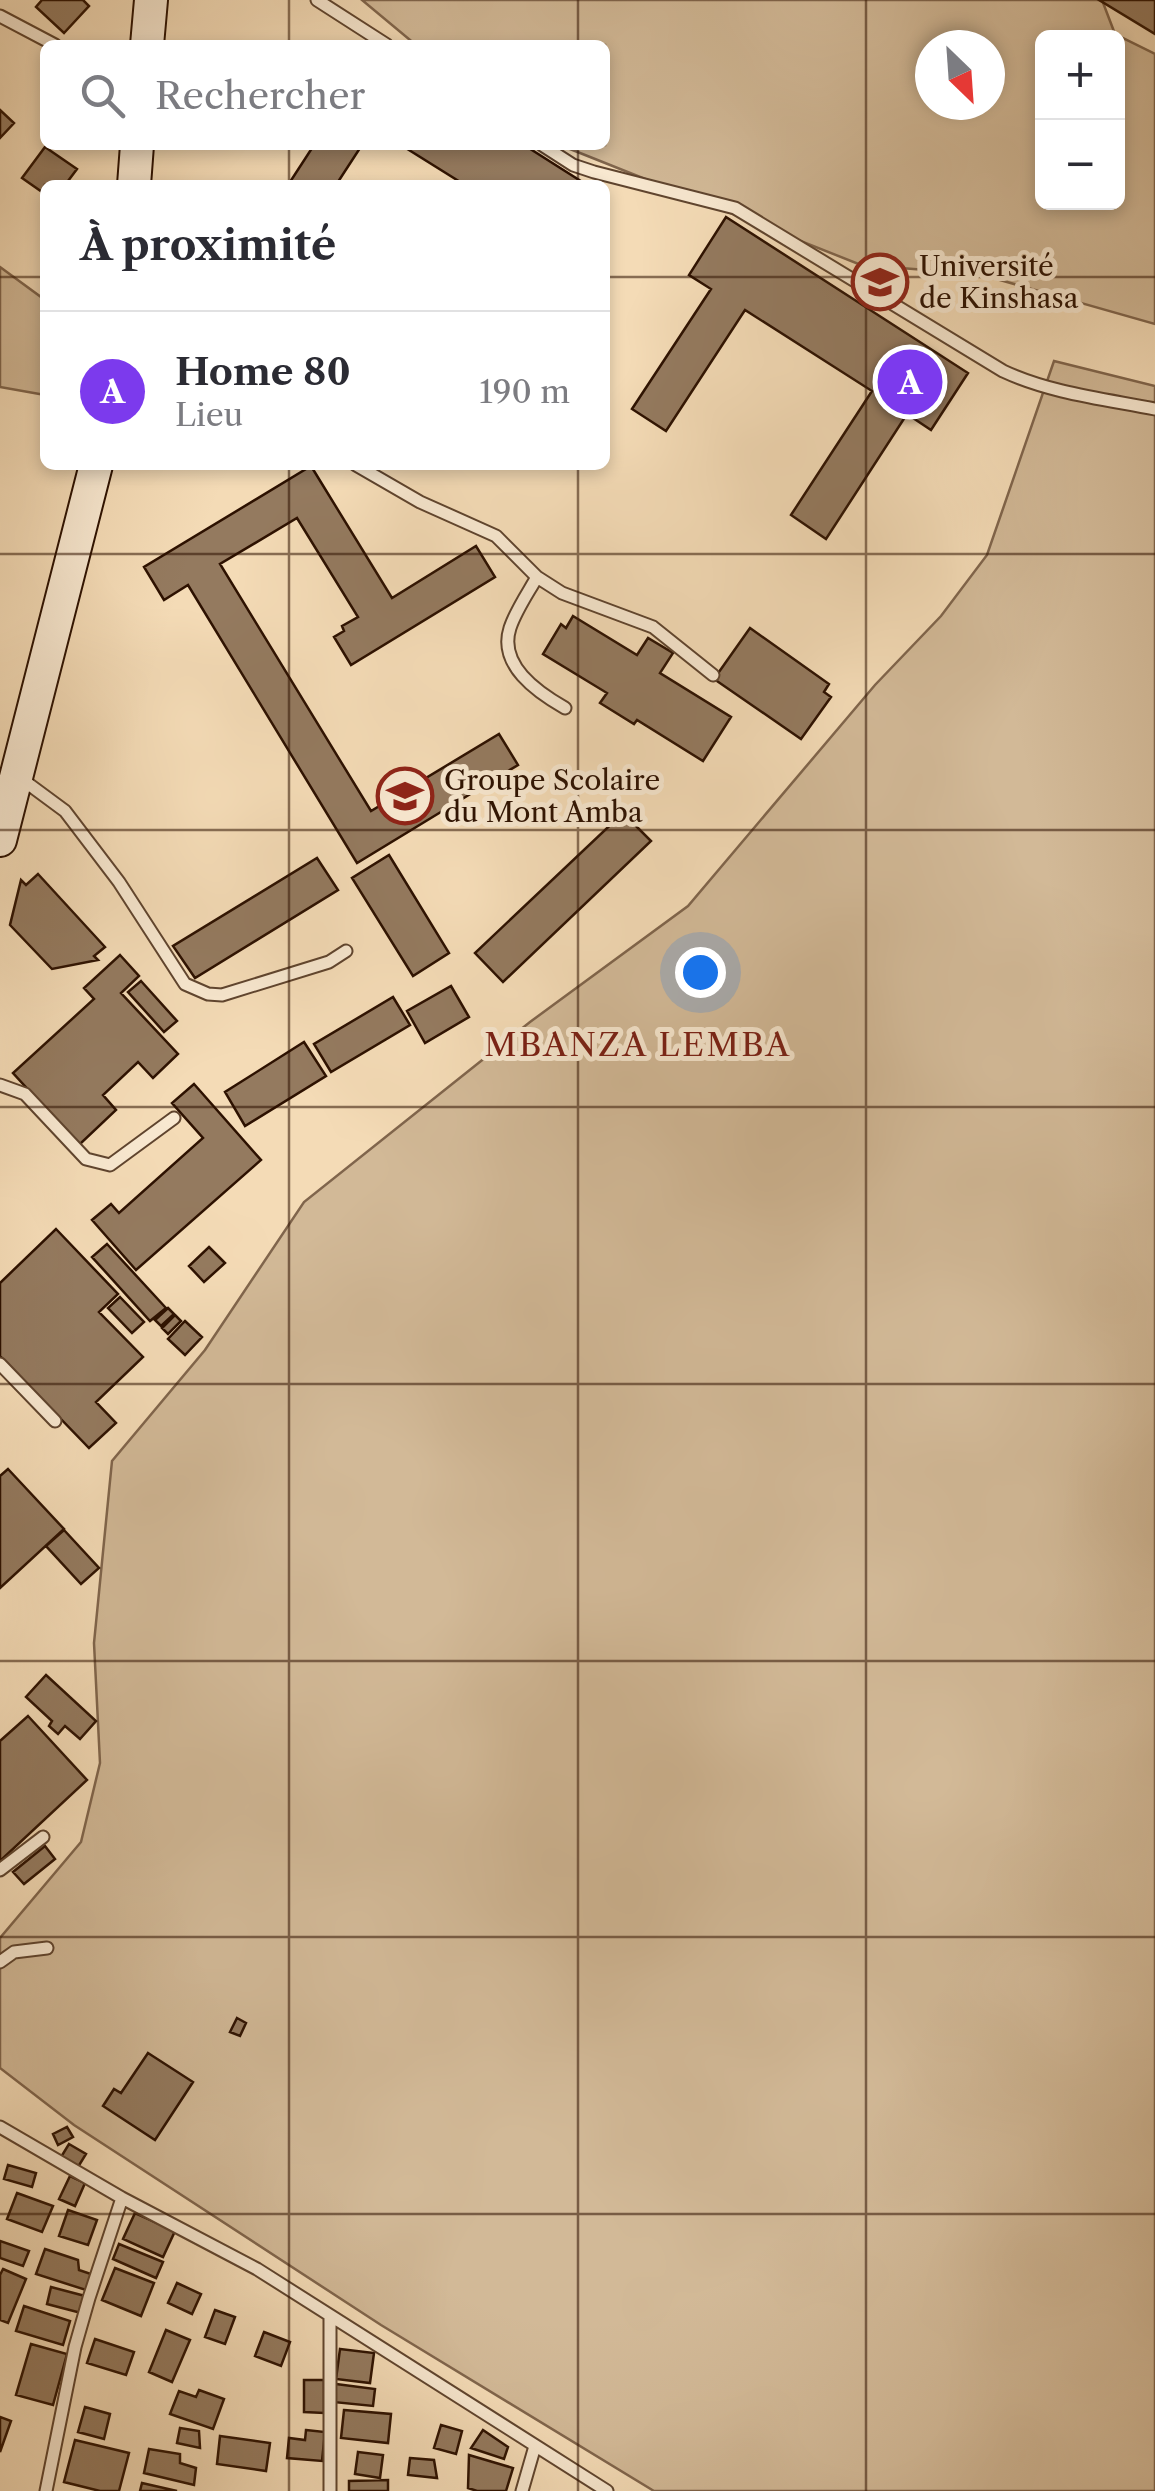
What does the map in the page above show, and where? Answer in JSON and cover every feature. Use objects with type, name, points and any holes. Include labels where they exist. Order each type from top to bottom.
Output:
[{"type":"street","points":[[147,40],[151,0]]},
{"type":"street","points":[[134,180],[138,150]]},
{"type":"street","points":[[0,840],[95,470]]},
{"type":"lane","points":[[318,0],[379,40]]},
{"type":"lane","points":[[0,16],[45,40]]},
{"type":"lane","points":[[550,150],[573,165],[594,172],[735,208],[1026,382],[1155,409]]},
{"type":"lane","points":[[365,470],[420,502],[496,536],[537,577],[562,593],[653,627],[713,675]]},
{"type":"lane","points":[[537,577],[509,630],[509,657],[526,680],[565,708]]},
{"type":"lane","points":[[16,775],[65,810],[119,882],[185,984],[208,994],[222,995],[329,962],[346,951]]},
{"type":"lane","points":[[0,1085],[24,1094],[86,1159],[110,1165],[174,1118]]},
{"type":"lane","points":[[0,1364],[56,1421]]},
{"type":"lane","points":[[0,1870],[43,1836]]},
{"type":"lane","points":[[0,1962],[14,1952],[47,1948]]},
{"type":"lane","points":[[0,2126],[122,2198],[256,2268],[607,2491]]},
{"type":"lane","points":[[46,2491],[88,2298],[122,2198]]},
{"type":"lane","points":[[330,2316],[330,2491]]},
{"type":"lane","points":[[522,2491],[535,2446]]},
{"type":"shaded area","points":[[362,0],[1102,0],[1113,30],[1035,30],[1035,210],[1125,210],[1125,39],[1155,54],[1155,324],[979,274],[861,265],[573,150],[610,150],[610,40],[410,40]]},
{"type":"shaded area","points":[[0,267],[40,296],[40,394],[0,387]]},
{"type":"shaded area","points":[[1054,361],[1155,386],[1155,2491],[654,2491],[381,2325],[74,2125],[0,2068],[0,1938],[81,1842],[100,1763],[94,1643],[112,1461],[205,1350],[304,1202],[530,1022],[688,906],[875,685],[941,616],[987,555]]},
{"type":"building","points":[[42,0],[83,0],[89,6],[64,33],[36,7]]},
{"type":"building","points":[[1099,0],[1155,0],[1155,34]]},
{"type":"building","points":[[0,110],[14,123],[0,138]]},
{"type":"building","points":[[43,150],[49,150],[77,169],[69,180],[40,180],[40,191],[22,178]]},
{"type":"building","points":[[311,150],[359,150],[339,180],[291,180]]},
{"type":"building","points":[[409,150],[532,150],[579,180],[457,180]]},
{"type":"building","points":[[726,217],[968,373],[931,430],[907,414],[826,539],[791,515],[872,391],[745,310],[666,431],[632,409],[711,289],[689,275]]},
{"type":"building","points":[[304,470],[313,470],[392,598],[476,546],[495,577],[351,665],[334,637],[344,631],[342,626],[358,617],[297,518],[220,564],[371,811],[499,734],[518,765],[357,863],[188,585],[164,600],[144,567]]},
{"type":"building","points":[[573,616],[637,655],[648,638],[673,653],[660,673],[731,717],[703,761],[637,720],[634,724],[600,703],[607,693],[543,654],[561,624],[566,628]]},
{"type":"building","points":[[750,628],[829,684],[824,692],[831,697],[801,739],[714,679]]},
{"type":"building","points":[[623,813],[651,841],[503,982],[475,953]]},
{"type":"building","points":[[389,855],[449,953],[413,976],[352,878]]},
{"type":"building","points":[[317,858],[338,890],[195,978],[173,946]]},
{"type":"building","points":[[38,874],[105,947],[94,956],[98,960],[52,969],[10,925],[21,880],[26,885]]},
{"type":"building","points":[[120,955],[139,976],[121,993],[178,1054],[153,1078],[138,1062],[103,1095],[116,1110],[79,1145],[13,1073],[94,999],[84,988]]},
{"type":"building","points":[[141,981],[177,1021],[164,1032],[128,992]]},
{"type":"building","points":[[451,986],[469,1017],[425,1043],[407,1011]]},
{"type":"building","points":[[393,997],[410,1025],[331,1072],[314,1044]]},
{"type":"building","points":[[304,1042],[326,1076],[245,1126],[225,1092]]},
{"type":"building","points":[[194,1084],[261,1160],[136,1270],[92,1220],[111,1204],[119,1213],[203,1138],[172,1103]]},
{"type":"building","points":[[56,1229],[118,1294],[99,1312],[143,1357],[96,1402],[116,1423],[89,1448],[0,1356],[0,1283]]},
{"type":"building","points":[[107,1244],[166,1308],[150,1321],[92,1257]]},
{"type":"building","points":[[209,1247],[225,1263],[204,1282],[189,1266]]},
{"type":"building","points":[[120,1297],[144,1322],[132,1333],[108,1308]]},
{"type":"building","points":[[168,1308],[174,1314],[161,1326],[155,1320]]},
{"type":"building","points":[[175,1315],[181,1321],[168,1334],[162,1328]]},
{"type":"building","points":[[185,1321],[202,1337],[185,1355],[168,1339]]},
{"type":"building","points":[[8,1469],[64,1529],[0,1588],[0,1476]]},
{"type":"building","points":[[64,1530],[99,1568],[81,1584],[46,1546]]},
{"type":"building","points":[[46,1675],[96,1721],[80,1739],[65,1726],[58,1734],[49,1726],[52,1721],[26,1697]]},
{"type":"building","points":[[28,1716],[87,1780],[0,1861],[0,1741]]},
{"type":"building","points":[[45,1846],[55,1859],[24,1884],[13,1872]]},
{"type":"building","points":[[237,2018],[246,2023],[240,2036],[230,2032]]},
{"type":"building","points":[[148,2053],[193,2082],[155,2140],[103,2106],[114,2089],[121,2093]]},
{"type":"building","points":[[67,2127],[73,2137],[58,2145],[53,2134]]},
{"type":"building","points":[[69,2144],[86,2154],[78,2167],[61,2157]]},
{"type":"building","points":[[8,2165],[36,2173],[32,2187],[4,2179]]},
{"type":"building","points":[[70,2176],[85,2183],[75,2206],[59,2199]]},
{"type":"building","points":[[17,2193],[53,2206],[42,2232],[7,2219]]},
{"type":"building","points":[[68,2210],[97,2220],[88,2245],[59,2236]]},
{"type":"building","points":[[135,2213],[175,2231],[163,2257],[123,2239]]},
{"type":"building","points":[[0,2241],[29,2251],[23,2266],[0,2258]]},
{"type":"building","points":[[119,2244],[163,2262],[156,2278],[113,2259]]},
{"type":"building","points":[[45,2249],[78,2260],[79,2270],[91,2274],[86,2290],[36,2274]]},
{"type":"building","points":[[115,2268],[154,2283],[141,2316],[102,2300]]},
{"type":"building","points":[[3,2269],[26,2279],[8,2323],[0,2320]]},
{"type":"building","points":[[177,2283],[201,2294],[192,2314],[168,2303]]},
{"type":"building","points":[[51,2287],[85,2296],[81,2313],[47,2304]]},
{"type":"building","points":[[24,2306],[70,2321],[63,2345],[16,2331]]},
{"type":"building","points":[[215,2310],[235,2317],[225,2344],[205,2337]]},
{"type":"building","points":[[166,2330],[190,2340],[172,2382],[149,2372]]},
{"type":"building","points":[[264,2332],[290,2342],[281,2366],[255,2356]]},
{"type":"building","points":[[95,2339],[134,2352],[126,2375],[87,2363]]},
{"type":"building","points":[[31,2344],[67,2354],[53,2405],[16,2395]]},
{"type":"building","points":[[340,2349],[374,2353],[370,2383],[336,2379]]},
{"type":"building","points":[[304,2380],[324,2380],[324,2413],[304,2412]]},
{"type":"building","points":[[336,2384],[375,2389],[373,2406],[333,2402]]},
{"type":"building","points":[[199,2390],[224,2399],[213,2429],[170,2414],[179,2391],[196,2397]]},
{"type":"building","points":[[85,2407],[110,2414],[104,2439],[78,2432]]},
{"type":"building","points":[[344,2410],[391,2414],[388,2443],[341,2438]]},
{"type":"building","points":[[0,2417],[11,2421],[0,2452]]},
{"type":"building","points":[[441,2425],[462,2431],[456,2454],[434,2448]]},
{"type":"building","points":[[180,2428],[199,2431],[200,2448],[177,2443]]},
{"type":"building","points":[[306,2430],[325,2432],[322,2461],[287,2458],[289,2438],[305,2440]]},
{"type":"building","points":[[483,2430],[508,2447],[504,2459],[471,2448]]},
{"type":"building","points":[[220,2436],[270,2443],[266,2471],[217,2464]]},
{"type":"building","points":[[75,2440],[129,2453],[119,2491],[100,2491],[64,2482]]},
{"type":"building","points":[[149,2449],[180,2454],[180,2463],[196,2468],[194,2485],[144,2473]]},
{"type":"building","points":[[358,2452],[383,2455],[380,2478],[355,2474]]},
{"type":"building","points":[[469,2455],[513,2468],[506,2491],[468,2488]]},
{"type":"building","points":[[410,2458],[434,2460],[437,2478],[408,2475]]},
{"type":"building","points":[[388,2480],[388,2491],[349,2491],[349,2481]]},
{"type":"building","points":[[142,2483],[177,2491],[140,2491]]},
{"type":"place","name":"Université de Kinshasa","points":[[880,282]]},
{"type":"place","name":"Home 80","points":[[910,382]]},
{"type":"place","name":"Groupe Scolaire du Mont Amba","points":[[405,796]]},
{"type":"district","name":"MBANZA LEMBA","points":[[638,1044]]}]
